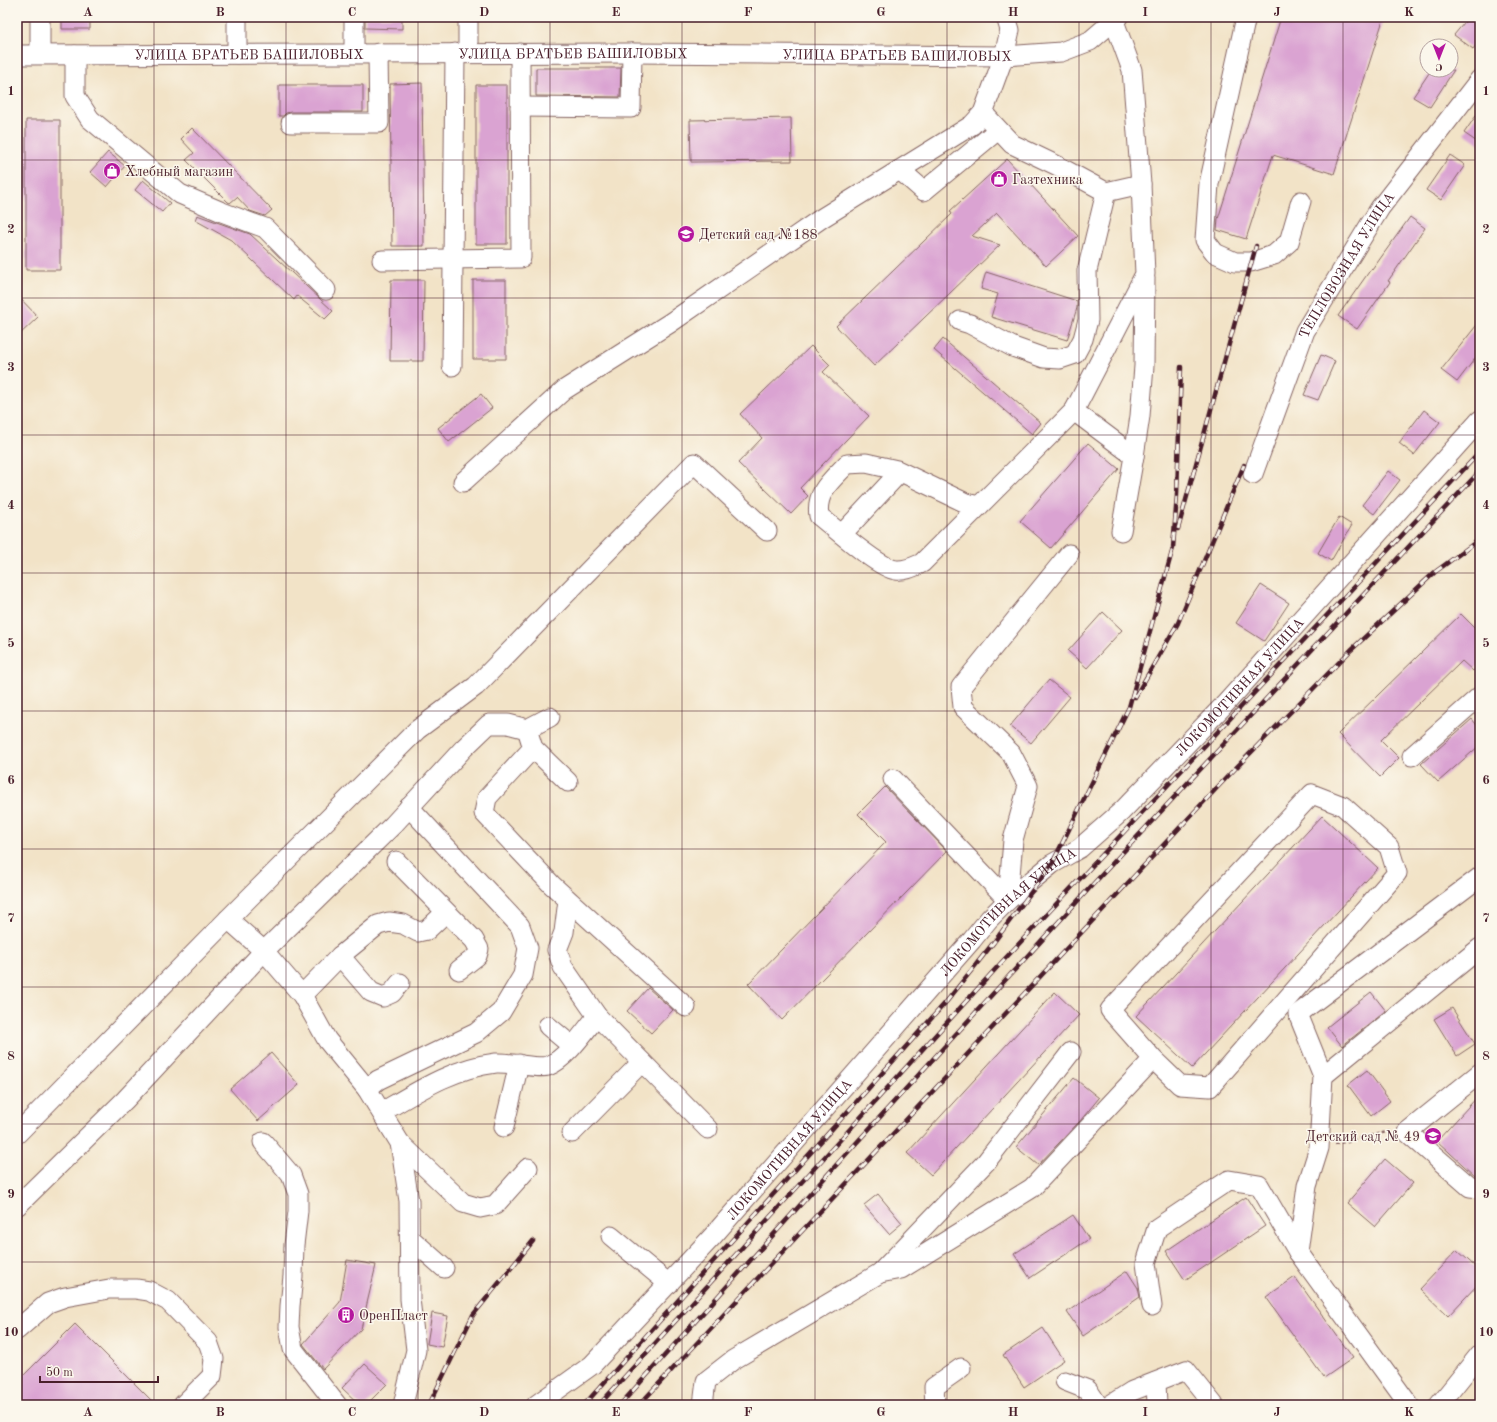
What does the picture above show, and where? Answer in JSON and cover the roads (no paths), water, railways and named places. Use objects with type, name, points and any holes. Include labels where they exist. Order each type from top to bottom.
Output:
[{"type":"street","points":[[40,17],[40,54]]},
{"type":"street","points":[[236,17],[237,54]]},
{"type":"street","points":[[354,17],[354,53]]},
{"type":"street","points":[[452,366],[453,259],[461,53],[468,17]]},
{"type":"street","points":[[463,482],[564,390],[670,323],[822,218],[972,125],[983,113],[1004,56],[1010,30],[1006,17]]},
{"type":"street","points":[[1246,17],[1208,184],[1205,240],[1215,253],[1234,262],[1251,262],[1274,255],[1289,242],[1301,201]]},
{"type":"street","points":[[1116,19],[1132,70],[1141,184],[1145,274],[1144,366],[1140,416],[1121,531]]},
{"type":"street","name":"УЛИЦА БРАТЬЕВ БАШИЛОВЫХ","points":[[17,55],[632,53],[1004,56],[1061,52],[1090,41],[1116,19]]},
{"type":"street","points":[[291,123],[379,123],[378,53]]},
{"type":"street","points":[[382,260],[520,258],[520,53]]},
{"type":"street","points":[[520,107],[631,108],[632,53]]},
{"type":"street","points":[[75,55],[75,96],[90,119],[180,194],[265,228],[326,290]]},
{"type":"street","name":"ТЕПЛОВОЗНАЯ УЛИЦА","points":[[1253,474],[1305,332],[1380,208],[1480,79]]},
{"type":"street","points":[[983,113],[1012,144],[1058,166],[1106,192],[1141,184]]},
{"type":"street","points":[[900,170],[924,191],[998,130]]},
{"type":"street","points":[[960,321],[970,324],[1013,347],[1044,358],[1060,358],[1074,354],[1083,339],[1088,320],[1087,271],[1106,192]]},
{"type":"street","points":[[979,506],[966,503],[900,472],[866,463],[847,464],[824,489],[817,506],[819,516],[881,565],[895,570],[909,569],[922,563],[979,506],[1074,411],[1145,274]]},
{"type":"street","points":[[1074,411],[1134,456]]},
{"type":"street","name":"ЛОКОМОТИВНАЯ УЛИЦА","points":[[538,1405],[592,1365],[669,1284],[718,1231],[989,919],[1008,900],[1052,864],[1080,848],[1122,810],[1226,703],[1480,420]]},
{"type":"street","points":[[17,1134],[228,919],[417,730],[476,686],[694,463],[767,531]]},
{"type":"street","points":[[842,534],[900,472]]},
{"type":"street","points":[[1008,900],[1013,840],[1028,786],[1011,753],[963,707],[961,687],[1069,554]]},
{"type":"street","points":[[1412,756],[1480,696]]},
{"type":"street","points":[[17,1206],[125,1100],[264,951],[393,825],[464,748],[489,724],[508,724],[527,729],[550,717]]},
{"type":"street","points":[[527,729],[533,748],[568,782]]},
{"type":"street","points":[[533,748],[487,798],[484,813],[552,885],[686,1007]]},
{"type":"street","points":[[893,778],[1008,900]]},
{"type":"street","points":[[1312,794],[1343,806],[1389,847],[1397,873],[1210,1087],[1180,1085],[1153,1060],[1110,1010],[1312,794]]},
{"type":"street","points":[[366,1089],[378,1080],[476,1034],[501,1012],[523,975],[528,948],[520,926],[409,807]]},
{"type":"street","points":[[396,861],[445,913],[474,940],[479,949],[477,956],[459,970]]},
{"type":"street","points":[[1298,1252],[1307,1186],[1319,1148],[1323,1076],[1298,1014],[1480,877]]},
{"type":"street","points":[[568,900],[564,932],[557,950],[563,967],[597,1016],[708,1129]]},
{"type":"street","points":[[302,996],[340,956],[378,925],[389,922],[403,924],[418,932],[427,930],[445,913]]},
{"type":"street","points":[[228,919],[264,951],[302,996],[327,1040],[366,1089],[382,1112],[400,1143],[463,1203],[480,1208],[494,1205],[528,1168]]},
{"type":"street","points":[[1323,1076],[1480,948]]},
{"type":"street","points":[[340,956],[371,992],[383,996],[392,993],[400,983]]},
{"type":"street","points":[[382,1112],[433,1082],[473,1066],[499,1063],[546,1066],[561,1059],[597,1016]]},
{"type":"street","points":[[548,1026],[572,1046]]},
{"type":"street","points":[[703,1405],[706,1381],[733,1360],[880,1273],[986,1162],[1071,1052]]},
{"type":"street","points":[[880,1273],[901,1268],[1032,1188],[1153,1060]]},
{"type":"street","points":[[572,1133],[642,1062]]},
{"type":"street","points":[[504,1127],[519,1064]]},
{"type":"street","points":[[1480,1073],[1407,1132],[1470,1187],[1480,1188]]},
{"type":"street","points":[[263,1142],[291,1175],[298,1194],[289,1327],[293,1349],[337,1405]]},
{"type":"street","points":[[400,1143],[409,1201],[410,1299],[416,1350],[403,1405]]},
{"type":"street","points":[[1152,1306],[1146,1263],[1157,1228],[1230,1180],[1259,1185],[1298,1252],[1409,1405]]},
{"type":"street","points":[[611,1236],[669,1284]]},
{"type":"street","points":[[410,1238],[444,1268]]},
{"type":"street","points":[[17,1330],[48,1303],[65,1297],[109,1289],[136,1289],[149,1291],[168,1300],[208,1342],[214,1358],[212,1376],[183,1405]]},
{"type":"street","points":[[1439,1405],[1477,1366]]},
{"type":"street","points":[[935,1405],[934,1387],[961,1368]]},
{"type":"street","points":[[1110,1405],[1132,1391],[1186,1370],[1214,1405]]},
{"type":"street","points":[[1065,1381],[1088,1390],[1098,1405]]},
{"type":"street","points":[[1156,1382],[1157,1405]]},
{"type":"railway","points":[[1178,529],[1256,246]]},
{"type":"railway","points":[[584,1405],[947,1001],[994,942],[1052,864],[1129,707],[1173,548],[1177,495],[1181,367]]},
{"type":"railway","points":[[599,1405],[1001,963],[1480,452]]},
{"type":"railway","points":[[1135,697],[1178,623],[1244,465]]},
{"type":"railway","points":[[620,1405],[848,1152],[1096,881],[1480,471]]},
{"type":"railway","points":[[639,1405],[1228,776],[1351,650],[1435,572],[1480,539]]},
{"type":"railway","points":[[429,1405],[473,1315],[533,1241]]},
{"type":"place","name":"Хлебный магазин","points":[[112,171]]},
{"type":"place","name":"Газтехника","points":[[999,179]]},
{"type":"place","name":"Детский сад №188","points":[[686,234]]},
{"type":"place","name":"Детский сад № 49","points":[[1433,1136]]},
{"type":"place","name":"ОренПласт","points":[[346,1315]]}]
